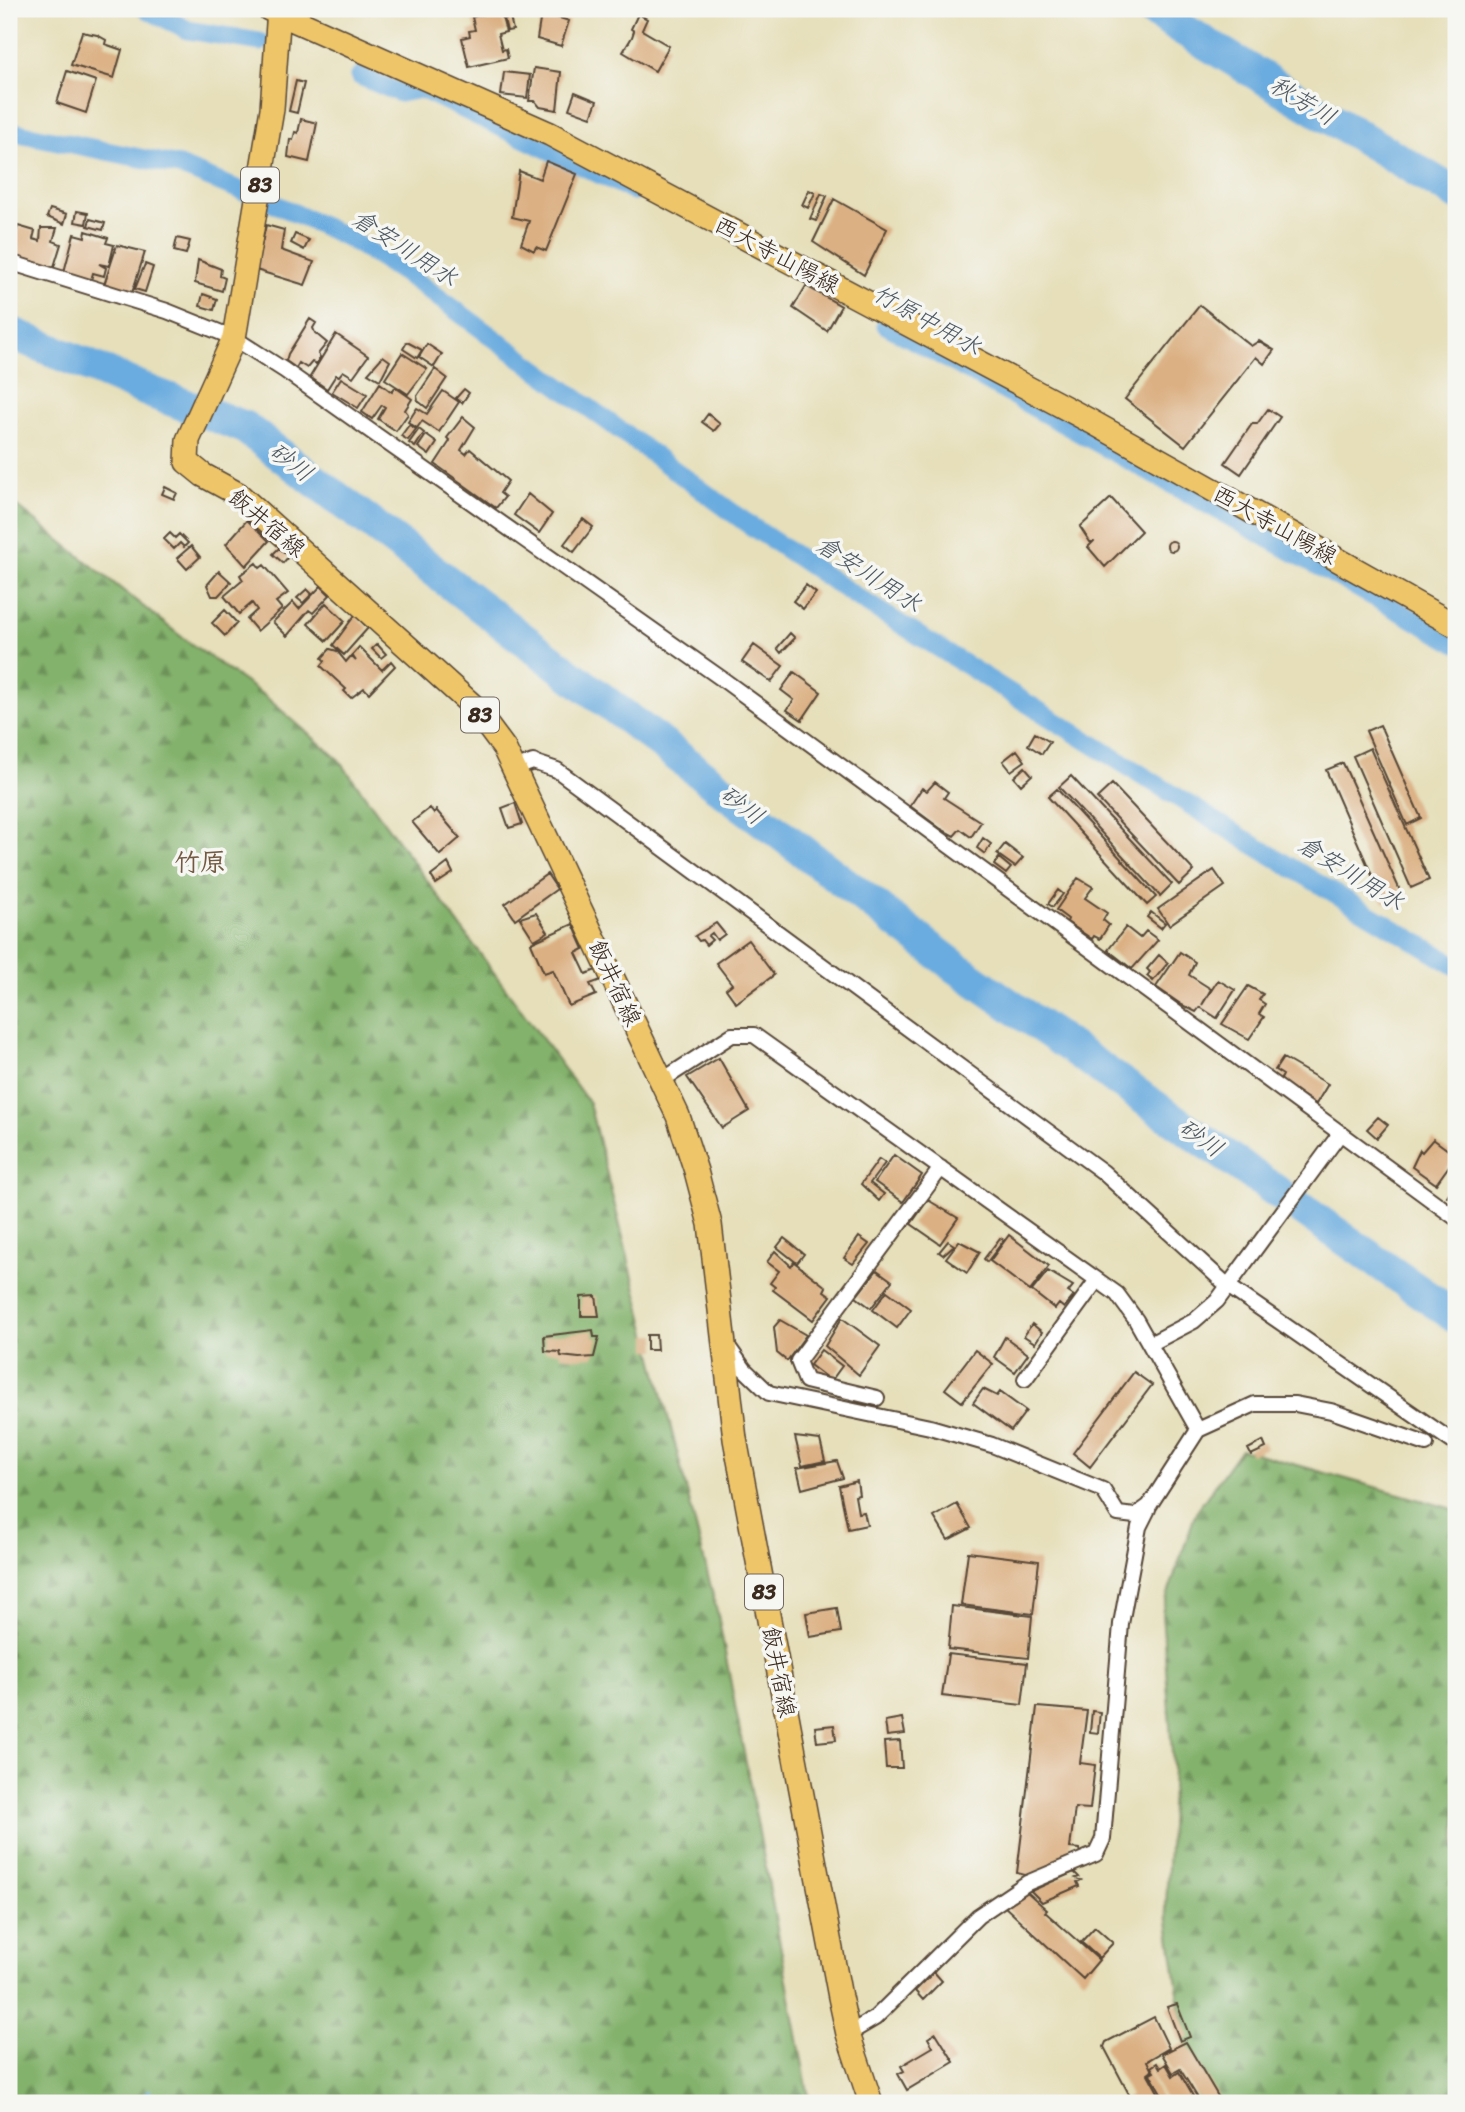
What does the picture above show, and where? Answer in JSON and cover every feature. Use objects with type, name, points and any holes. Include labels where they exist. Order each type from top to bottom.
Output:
[{"type":"main road","name":"飯井宿線","points":[[275,10],[272,109],[230,346],[188,440],[187,462],[202,475],[237,494],[472,705],[504,748],[678,1116],[710,1224],[735,1439],[848,2034],[871,2103]]},
{"type":"main road","name":"西大寺山陽線","points":[[275,10],[550,134],[1092,422],[1456,626]]},
{"type":"street","points":[[9,262],[167,311],[230,346],[495,516],[725,681],[1220,1043],[1339,1135],[1456,1218]]},
{"type":"street","points":[[514,769],[533,762],[557,770],[1103,1172],[1231,1282],[1456,1444]]},
{"type":"street","points":[[661,1082],[732,1035],[754,1035],[1117,1294],[1150,1344],[1198,1430]]},
{"type":"street","points":[[1150,1344],[1194,1321],[1217,1301],[1339,1135]]},
{"type":"street","points":[[877,1398],[806,1381],[798,1361],[941,1168]]},
{"type":"street","points":[[1024,1379],[1097,1280]]},
{"type":"street","points":[[724,1341],[744,1369],[769,1393],[930,1427],[992,1445],[1103,1490],[1118,1514],[1135,1516],[1150,1504]]},
{"type":"street","points":[[848,2034],[875,2018],[978,1916],[1027,1883],[1096,1854],[1103,1839],[1121,1624],[1139,1527],[1150,1504],[1198,1430],[1255,1404],[1295,1404],[1331,1411],[1426,1444]]},
{"type":"green space","points":[[9,500],[183,638],[266,697],[339,760],[589,1103],[718,1615],[810,2103],[9,2103]]},
{"type":"green space","points":[[1241,1449],[1456,1510],[1456,2103],[1200,2103],[1190,2078],[1166,1907],[1173,1768],[1162,1612],[1196,1512]]},
{"type":"building","points":[[529,9],[542,9],[541,12],[569,21],[561,46],[537,39],[541,14]]},
{"type":"building","points":[[500,10],[506,32],[498,34],[502,50],[506,49],[508,58],[469,67],[462,38],[470,36],[469,31],[475,30],[472,17]]},
{"type":"building","points":[[638,14],[647,19],[642,30],[669,46],[655,71],[623,52],[632,37],[634,31],[631,29]]},
{"type":"building","points":[[510,17],[513,30],[507,31],[504,19]]},
{"type":"building","points":[[82,32],[97,35],[106,40],[105,44],[122,50],[114,78],[71,65]]},
{"type":"building","points":[[534,68],[561,72],[557,110],[540,107],[535,101],[529,101]]},
{"type":"building","points":[[67,71],[96,81],[86,113],[57,103]]},
{"type":"building","points":[[504,72],[530,75],[527,98],[501,95]]},
{"type":"building","points":[[296,81],[304,83],[297,113],[289,111]]},
{"type":"building","points":[[575,92],[597,101],[591,117],[569,109]]},
{"type":"building","points":[[301,119],[317,123],[309,162],[288,157],[290,139],[293,140],[295,132],[298,133]]},
{"type":"building","points":[[546,161],[577,174],[546,251],[536,247],[534,251],[521,244],[529,221],[512,217],[519,171],[540,179]]},
{"type":"building","points":[[809,190],[815,193],[808,208],[802,205]]},
{"type":"building","points":[[821,194],[827,196],[816,221],[810,219]]},
{"type":"building","points":[[834,199],[887,229],[864,275],[813,242]]},
{"type":"building","points":[[50,209],[67,214],[64,224],[47,217]]},
{"type":"building","points":[[77,211],[88,213],[86,224],[75,222]]},
{"type":"building","points":[[90,219],[105,223],[103,230],[88,226]]},
{"type":"building","points":[[266,225],[284,230],[281,250],[314,262],[305,285],[256,270]]},
{"type":"building","points":[[18,226],[35,231],[33,239],[40,241],[41,228],[57,228],[53,241],[61,244],[53,270],[9,256],[9,232],[15,234]]},
{"type":"building","points":[[86,231],[108,238],[106,243],[114,245],[109,266],[99,264],[106,268],[104,276],[93,273],[91,280],[64,272],[74,234],[85,237]]},
{"type":"building","points":[[295,234],[309,240],[304,250],[291,243]]},
{"type":"building","points":[[177,238],[190,241],[186,254],[174,251]]},
{"type":"building","points":[[117,245],[145,252],[132,293],[104,285]]},
{"type":"building","points":[[198,260],[221,269],[220,276],[225,278],[222,291],[195,283]]},
{"type":"building","points":[[145,264],[153,267],[145,292],[135,289]]},
{"type":"building","points":[[806,286],[841,306],[827,331],[793,308]]},
{"type":"building","points":[[203,294],[217,299],[214,310],[200,306]]},
{"type":"building","points":[[1200,305],[1251,346],[1259,341],[1274,350],[1264,364],[1256,357],[1185,446],[1125,399]]},
{"type":"building","points":[[310,319],[316,323],[313,328],[315,333],[327,343],[318,354],[320,357],[316,364],[312,362],[307,368],[299,363],[296,368],[286,361],[288,354]]},
{"type":"building","points":[[336,334],[368,356],[353,377],[343,371],[339,376],[336,375],[327,389],[310,377]]},
{"type":"building","points":[[407,342],[422,350],[417,358],[403,349]]},
{"type":"building","points":[[427,344],[442,354],[434,367],[419,357]]},
{"type":"building","points":[[402,353],[427,369],[408,394],[385,379]]},
{"type":"building","points":[[383,356],[390,361],[380,380],[368,373]]},
{"type":"building","points":[[435,369],[447,378],[427,408],[418,401],[417,396]]},
{"type":"building","points":[[341,378],[367,394],[358,408],[332,392]]},
{"type":"building","points":[[380,383],[392,392],[395,387],[412,399],[405,410],[408,414],[396,431],[378,419],[385,407],[382,405],[372,419],[362,412]]},
{"type":"building","points":[[464,389],[469,393],[462,403],[456,398]]},
{"type":"building","points":[[443,391],[459,402],[439,432],[422,421],[417,428],[408,422],[417,408],[427,414]]},
{"type":"building","points":[[1268,409],[1280,417],[1241,474],[1225,463],[1252,424],[1257,424]]},
{"type":"building","points":[[708,414],[720,424],[714,431],[702,422]]},
{"type":"building","points":[[463,417],[475,427],[461,450],[466,454],[470,449],[508,481],[500,493],[505,497],[496,508],[435,464],[450,441],[447,438]]},
{"type":"building","points":[[409,425],[416,429],[408,440],[401,436]]},
{"type":"building","points":[[419,429],[424,433],[415,447],[409,443]]},
{"type":"building","points":[[426,435],[437,443],[429,455],[418,447]]},
{"type":"building","points":[[165,487],[177,493],[174,499],[162,494]]},
{"type":"building","points":[[528,494],[552,514],[539,533],[514,515]]},
{"type":"building","points":[[1111,498],[1141,531],[1105,567],[1088,547],[1093,542],[1090,542],[1080,527]]},
{"type":"building","points":[[583,519],[593,527],[574,552],[564,544]]},
{"type":"building","points":[[247,520],[269,541],[246,566],[226,544]]},
{"type":"building","points":[[170,533],[175,538],[179,534],[188,543],[184,547],[180,543],[174,549],[164,539]]},
{"type":"building","points":[[1172,541],[1177,546],[1172,551],[1167,546]]},
{"type":"building","points":[[191,546],[200,557],[187,569],[177,558]]},
{"type":"building","points":[[279,548],[289,556],[283,563],[273,554]]},
{"type":"building","points":[[256,563],[260,568],[264,565],[288,593],[276,602],[282,609],[257,631],[247,619],[257,610],[252,603],[239,614],[224,596],[243,580],[240,575]]},
{"type":"building","points":[[219,571],[231,582],[218,596],[212,596],[207,585]]},
{"type":"building","points":[[806,585],[816,593],[803,609],[793,601]]},
{"type":"building","points":[[321,586],[330,595],[313,613],[309,610],[287,636],[273,622],[293,602],[299,609]]},
{"type":"building","points":[[307,589],[312,594],[303,603],[297,598]]},
{"type":"building","points":[[326,603],[345,621],[327,641],[308,624]]},
{"type":"building","points":[[225,610],[237,623],[225,636],[212,623]]},
{"type":"building","points":[[355,615],[368,628],[344,655],[333,645]]},
{"type":"building","points":[[790,633],[795,638],[781,653],[777,648]]},
{"type":"building","points":[[377,644],[386,654],[381,658],[372,649]]},
{"type":"building","points":[[754,645],[783,666],[771,682],[742,662]]},
{"type":"building","points":[[359,647],[382,670],[391,661],[395,666],[369,693],[364,688],[351,698],[344,691],[346,689],[321,666],[325,661],[322,658],[330,649],[337,651],[346,662],[351,656],[356,661],[352,655]]},
{"type":"building","points":[[794,672],[821,692],[802,720],[787,710],[794,700],[781,690]]},
{"type":"building","points":[[1380,725],[1421,818],[1407,825],[1366,731]]},
{"type":"building","points":[[1035,733],[1050,742],[1042,754],[1028,745]]},
{"type":"building","points":[[1370,748],[1429,880],[1411,888],[1353,756]]},
{"type":"building","points":[[1017,750],[1025,761],[1011,771],[1003,761]]},
{"type":"building","points":[[1343,763],[1402,895],[1384,903],[1326,770]]},
{"type":"building","points":[[1025,767],[1032,775],[1021,785],[1014,777]]},
{"type":"building","points":[[1071,776],[1172,884],[1160,896],[1059,787]]},
{"type":"building","points":[[935,782],[948,792],[944,798],[981,822],[971,837],[960,829],[954,836],[910,806],[922,788],[927,791]]},
{"type":"building","points":[[1112,784],[1194,871],[1179,885],[1097,798]]},
{"type":"building","points":[[1057,789],[1156,897],[1147,905],[1048,797]]},
{"type":"building","points":[[515,803],[522,824],[509,828],[502,808]]},
{"type":"building","points":[[430,808],[434,813],[436,810],[460,838],[440,855],[412,822]]},
{"type":"building","points":[[983,838],[991,844],[985,854],[977,848]]},
{"type":"building","points":[[1005,844],[1023,858],[1015,867],[997,854]]},
{"type":"building","points":[[999,858],[1011,868],[1006,874],[994,865]]},
{"type":"building","points":[[448,863],[453,873],[436,884],[431,876]]},
{"type":"building","points":[[1214,870],[1225,886],[1169,925],[1158,909]]},
{"type":"building","points":[[547,874],[557,889],[515,919],[505,904]]},
{"type":"building","points":[[1078,878],[1093,887],[1085,898],[1107,913],[1103,920],[1109,925],[1100,939],[1094,936],[1092,939],[1067,922],[1068,919],[1056,910]]},
{"type":"building","points":[[1058,890],[1063,894],[1053,907],[1048,904]]},
{"type":"building","points":[[1151,912],[1165,923],[1161,928],[1147,917]]},
{"type":"building","points":[[536,913],[548,932],[534,940],[520,918]]},
{"type":"building","points":[[716,923],[725,934],[717,940],[712,933],[708,936],[712,940],[706,945],[702,940],[699,941],[695,936]]},
{"type":"building","points":[[573,924],[584,949],[576,953],[586,974],[596,970],[601,980],[590,984],[596,995],[569,1006],[553,970],[544,973],[531,943]]},
{"type":"building","points":[[1126,927],[1140,938],[1146,931],[1158,940],[1132,969],[1108,950]]},
{"type":"building","points":[[748,940],[774,975],[736,1003],[726,989],[732,984],[716,963]]},
{"type":"building","points":[[1180,952],[1195,962],[1189,975],[1211,989],[1202,1005],[1218,980],[1235,990],[1217,1018],[1200,1007],[1196,1012],[1182,1005],[1156,987]]},
{"type":"building","points":[[1159,955],[1168,963],[1153,981],[1147,976],[1150,972],[1147,969]]},
{"type":"building","points":[[1248,986],[1263,994],[1259,1000],[1265,1004],[1259,1014],[1264,1017],[1249,1039],[1222,1024]]},
{"type":"building","points":[[719,1058],[749,1111],[722,1128],[687,1077]]},
{"type":"building","points":[[1283,1058],[1328,1084],[1316,1104],[1280,1081],[1283,1075],[1275,1070]]},
{"type":"building","points":[[1378,1117],[1388,1125],[1377,1138],[1367,1129]]},
{"type":"building","points":[[1433,1139],[1456,1156],[1436,1184],[1412,1167],[1420,1150],[1422,1152]]},
{"type":"building","points":[[894,1155],[922,1175],[903,1202],[875,1182]]},
{"type":"building","points":[[879,1159],[885,1163],[870,1183],[884,1194],[879,1201],[861,1184]]},
{"type":"building","points":[[1456,1183],[1456,1203],[1447,1196]]},
{"type":"building","points":[[928,1200],[958,1218],[940,1244],[911,1224]]},
{"type":"building","points":[[1009,1235],[1049,1266],[1030,1291],[990,1261]]},
{"type":"building","points":[[859,1237],[869,1244],[853,1264],[844,1258]]},
{"type":"building","points":[[784,1238],[804,1254],[797,1263],[777,1247]]},
{"type":"building","points":[[1000,1238],[1004,1240],[987,1262],[984,1259]]},
{"type":"building","points":[[948,1241],[954,1245],[943,1255],[939,1252]]},
{"type":"building","points":[[959,1241],[980,1252],[967,1273],[946,1258]]},
{"type":"building","points":[[775,1251],[791,1266],[794,1262],[826,1287],[824,1291],[831,1296],[813,1320],[773,1290],[775,1287],[770,1283],[779,1271],[767,1262]]},
{"type":"building","points":[[877,1270],[892,1281],[871,1308],[856,1297]]},
{"type":"building","points":[[1048,1271],[1073,1286],[1068,1292],[1074,1296],[1064,1308],[1059,1304],[1055,1309],[1032,1291]]},
{"type":"building","points":[[887,1291],[911,1309],[897,1328],[873,1310]]},
{"type":"building","points":[[596,1296],[599,1316],[581,1316],[581,1297]]},
{"type":"building","points":[[842,1318],[880,1346],[859,1375],[825,1346]]},
{"type":"building","points":[[780,1320],[806,1335],[787,1361],[777,1353],[774,1327]]},
{"type":"building","points":[[1032,1324],[1042,1332],[1035,1343],[1024,1336]]},
{"type":"building","points":[[593,1330],[594,1337],[599,1337],[594,1357],[561,1356],[560,1352],[545,1351],[544,1336]]},
{"type":"building","points":[[647,1335],[656,1335],[657,1350],[647,1350]]},
{"type":"building","points":[[1005,1337],[1028,1354],[1015,1372],[994,1357]]},
{"type":"building","points":[[821,1350],[842,1366],[831,1381],[810,1365]]},
{"type":"building","points":[[975,1350],[993,1364],[962,1402],[945,1389]]},
{"type":"building","points":[[1134,1372],[1152,1385],[1090,1467],[1073,1453]]},
{"type":"building","points":[[983,1389],[997,1396],[1000,1392],[1026,1411],[1011,1431],[973,1403]]},
{"type":"building","points":[[795,1437],[820,1440],[825,1461],[802,1466]]},
{"type":"building","points":[[1263,1441],[1266,1448],[1251,1455],[1248,1449]]},
{"type":"building","points":[[837,1461],[843,1478],[802,1489],[797,1468]]},
{"type":"building","points":[[857,1481],[859,1495],[855,1496],[858,1513],[864,1512],[867,1525],[848,1529],[839,1486]]},
{"type":"building","points":[[957,1504],[971,1528],[948,1540],[934,1517]]},
{"type":"building","points":[[968,1552],[1039,1561],[1033,1614],[961,1605]]},
{"type":"building","points":[[952,1606],[1032,1616],[1028,1658],[948,1649]]},
{"type":"building","points":[[837,1608],[841,1632],[810,1637],[806,1613]]},
{"type":"building","points":[[948,1654],[1027,1663],[1022,1705],[942,1696]]},
{"type":"building","points":[[1037,1707],[1087,1711],[1080,1763],[1095,1765],[1090,1809],[1075,1808],[1070,1848],[1079,1849],[1080,1853],[1029,1876],[1017,1873]]},
{"type":"building","points":[[1092,1711],[1100,1712],[1098,1733],[1090,1732]]},
{"type":"building","points":[[902,1718],[905,1734],[887,1736],[885,1721]]},
{"type":"building","points":[[834,1725],[836,1740],[817,1742],[815,1727]]},
{"type":"building","points":[[900,1741],[902,1768],[886,1768],[884,1742]]},
{"type":"building","points":[[1074,1872],[1079,1877],[1076,1878],[1081,1880],[1077,1882],[1079,1886],[1042,1902],[1031,1891]]},
{"type":"building","points":[[1026,1891],[1047,1910],[1045,1912],[1099,1960],[1083,1979],[1003,1905]]},
{"type":"building","points":[[1095,1927],[1113,1943],[1099,1958],[1081,1942]]},
{"type":"building","points":[[934,1972],[942,1981],[923,2000],[915,1991]]},
{"type":"building","points":[[1177,2004],[1190,2037],[1180,2041],[1167,2007]]},
{"type":"building","points":[[1154,2017],[1169,2048],[1147,2061],[1152,2071],[1148,2074],[1164,2103],[1129,2103],[1126,2098],[1130,2096],[1104,2047],[1106,2042]]},
{"type":"building","points":[[936,2033],[954,2062],[907,2090],[898,2074],[904,2071],[901,2066],[933,2047],[928,2038]]},
{"type":"building","points":[[1186,2042],[1222,2103],[1201,2103],[1180,2069],[1173,2073],[1162,2054]]},
{"type":"building","points":[[1157,2063],[1160,2068],[1166,2064],[1173,2076],[1179,2072],[1197,2103],[1167,2103],[1150,2074],[1154,2072],[1151,2067]]},
{"type":"waterway","name":"竹原中用水","points":[[146,9],[188,30],[260,42]]},
{"type":"waterway","name":"秋芳川","points":[[1149,9],[1456,194]]},
{"type":"waterway","name":"竹原中用水","points":[[360,76],[400,93],[421,89],[634,191]]},
{"type":"waterway","name":"倉安川用水","points":[[9,131],[179,166],[247,193]]},
{"type":"waterway","name":"倉安川用水","points":[[271,202],[348,238],[416,281],[748,524],[857,597],[1249,842],[1456,966]]},
{"type":"waterway","name":"竹原中用水","points":[[886,325],[1456,643]]},
{"type":"waterway","name":"砂川","points":[[9,332],[153,393],[244,427],[953,965],[1456,1317]]},
{"type":"waterway","points":[[142,2103],[149,2092]]},
{"type":"district","name":"竹原","points":[[200,862]]}]
